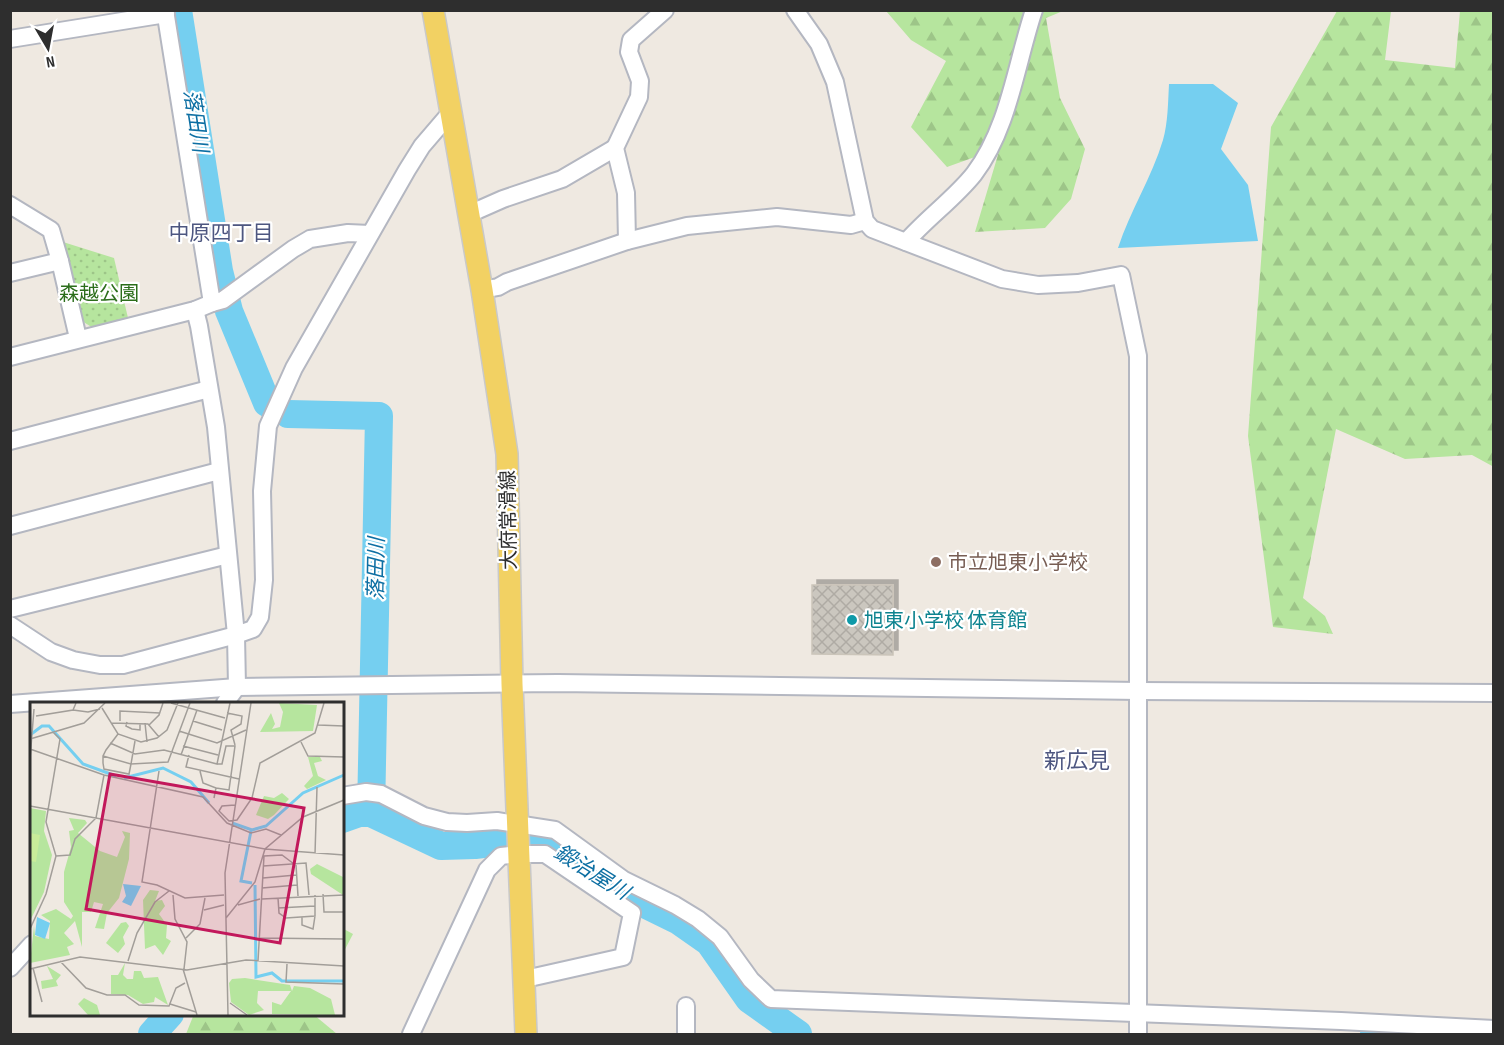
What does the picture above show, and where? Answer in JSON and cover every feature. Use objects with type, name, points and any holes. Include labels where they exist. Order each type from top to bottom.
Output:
[{"type":"main road","name":"大府常滑線","points":[[433,10],[482,290],[507,454],[512,684],[526,1035]]},
{"type":"street","points":[[469,214],[503,199],[562,179],[615,148],[639,97],[640,81],[629,52],[631,40],[665,10]]},
{"type":"street","points":[[795,10],[819,44],[835,82],[865,220],[872,229],[1002,279],[1038,285],[1078,283],[1121,275],[1138,356],[1138,1035]]},
{"type":"street","points":[[906,242],[973,175],[992,148],[1034,10]]},
{"type":"street","points":[[10,39],[166,12],[212,303]]},
{"type":"street","points":[[10,625],[51,652],[73,660],[100,665],[123,665],[253,629],[260,617],[264,580],[262,491],[268,426],[294,368],[370,234],[422,146],[452,111]]},
{"type":"street","points":[[615,148],[626,193],[627,241]]},
{"type":"street","points":[[10,205],[51,230],[78,338]]},
{"type":"street","points":[[482,290],[498,287],[627,241],[687,226],[777,218],[851,225],[865,220]]},
{"type":"street","points":[[10,357],[195,310],[223,300],[310,239],[348,233],[370,234]]},
{"type":"street","points":[[10,273],[60,261]]},
{"type":"street","points":[[195,310],[216,427],[236,635],[237,687],[226,702]]},
{"type":"street","points":[[10,441],[209,389]]},
{"type":"street","points":[[10,526],[219,471]]},
{"type":"street","points":[[10,609],[228,555]]},
{"type":"street","points":[[37,702],[237,687],[512,684],[1494,693]]},
{"type":"street","points":[[10,704],[30,703]]},
{"type":"street","points":[[344,796],[366,792],[381,794],[424,816],[447,822],[467,824],[497,821],[518,840],[545,854],[632,913],[623,957],[525,979]]},
{"type":"street","points":[[411,1035],[487,870],[518,840],[555,830],[624,880],[698,919],[720,937],[751,980],[771,999],[1494,1029]]},
{"type":"street","points":[[10,968],[30,946]]},
{"type":"street","points":[[686,1006],[686,1035]]},
{"type":"green space","points":[[886,11],[1063,11],[1046,18],[1060,98],[1085,149],[1071,199],[1045,228],[975,232],[1000,148],[947,167],[911,127],[946,61],[911,40]]},
{"type":"green space","points":[[1337,11],[1391,11],[1385,60],[1455,68],[1460,11],[1493,11],[1494,467],[1472,455],[1405,459],[1336,429],[1303,598],[1325,616],[1333,634],[1273,627],[1248,436],[1271,127]]},
{"type":"green space","name":"森越公園","points":[[63,242],[114,258],[128,318],[93,328],[82,321]]},
{"type":"green space","points":[[344,929],[353,934],[344,951]]},
{"type":"green space","points":[[194,1015],[314,1015],[337,1034],[186,1034]]},
{"type":"water","points":[[1169,84],[1213,84],[1238,103],[1221,149],[1248,185],[1258,241],[1118,248],[1163,140],[1167,120]]},
{"type":"building","name":"旭東小学校 体育館","points":[[812,585],[893,585],[893,655],[812,654]]},
{"type":"waterway","name":"落田川","points":[[178,10],[219,271],[229,311],[267,403]]},
{"type":"waterway","name":"落田川","points":[[288,414],[379,416],[371,813]]},
{"type":"waterway","name":"鍛治屋川","points":[[344,818],[359,813],[371,813],[441,846],[509,841],[557,846],[630,897],[679,921],[709,942],[749,999],[798,1034]]},
{"type":"waterway","name":"鍛治屋川","points":[[152,1034],[169,1015]]},
{"type":"waterway","name":"鍛治屋川","points":[[1374,1034],[1386,1034]]},
{"type":"place","name":"市立旭東小学校","points":[[936,562]]},
{"type":"place","name":"旭東小学校 体育館","points":[[852,620]]},
{"type":"district","name":"中原四丁目","points":[[221,233]]},
{"type":"district","name":"新広見","points":[[1077,760]]}]
